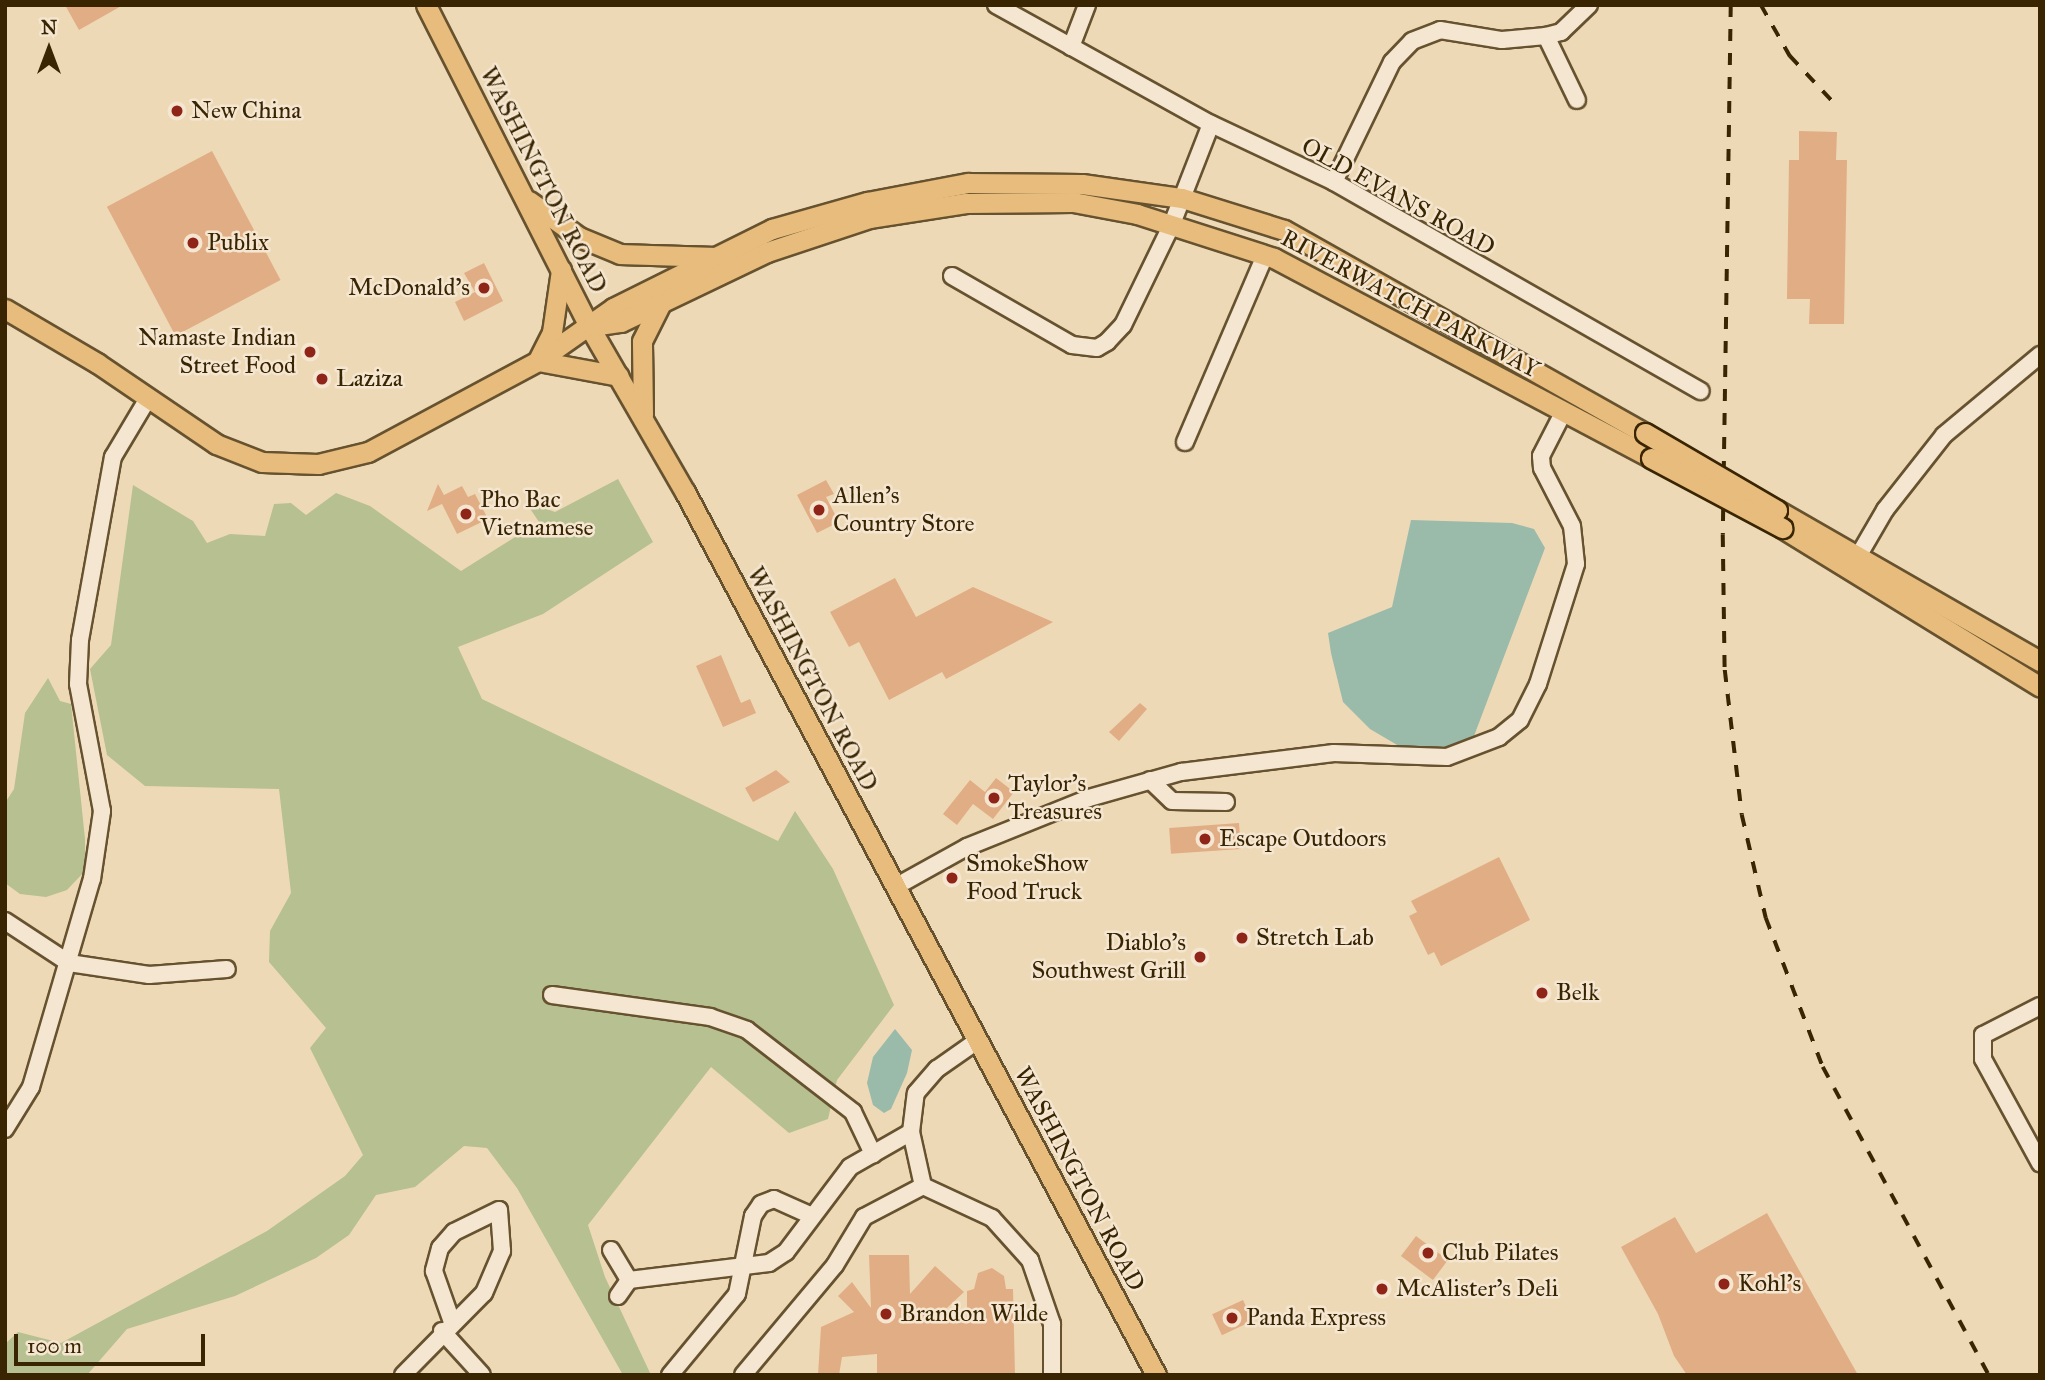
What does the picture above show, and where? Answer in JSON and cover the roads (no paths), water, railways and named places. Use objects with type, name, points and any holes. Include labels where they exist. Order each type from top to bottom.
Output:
[{"type":"main road","name":"WASHINGTON ROAD","points":[[426,5],[589,326],[644,419],[1156,1375]]},
{"type":"main road","name":"RIVERWATCH PARKWAY","points":[[589,326],[613,308],[772,229],[834,210],[968,183],[1083,184],[1182,198],[1284,230],[1332,255],[1645,433],[1779,519],[1854,563],[2040,661]]},
{"type":"main road","points":[[522,194],[579,237],[620,254],[716,257]]},
{"type":"main road","name":"RIVERWATCH PARKWAY","points":[[589,326],[621,322],[767,252],[869,218],[923,208],[1073,202],[1172,224],[1265,255],[1563,413],[1779,519]]},
{"type":"main road","points":[[538,361],[552,332],[561,270]]},
{"type":"main road","points":[[644,419],[642,341],[662,302]]},
{"type":"main road","points":[[5,309],[97,363],[146,400],[216,444],[262,462],[318,464],[368,452],[538,361],[589,326]]},
{"type":"main road","points":[[538,361],[619,376]]},
{"type":"main road","name":"RIVERWATCH PARKWAY","points":[[1854,563],[2040,687]]},
{"type":"street","name":"OLD EVANS ROAD","points":[[996,5],[1211,124],[1334,182],[1701,391]]},
{"type":"street","points":[[1071,47],[1087,5]]},
{"type":"street","points":[[1334,182],[1392,62],[1412,41],[1440,30],[1502,40],[1546,36],[1561,32],[1589,5]]},
{"type":"street","points":[[1546,36],[1577,100]]},
{"type":"street","points":[[952,276],[1059,339],[1097,348],[1123,325],[1172,224],[1211,124]]},
{"type":"street","points":[[1185,442],[1265,255]]},
{"type":"street","points":[[1854,563],[1885,510],[1944,435],[2040,355]]},
{"type":"street","points":[[5,1129],[31,1087],[92,878],[102,811],[78,684],[80,640],[113,457],[146,400]]},
{"type":"street","points":[[895,887],[967,847],[1150,780],[1256,758],[1334,753],[1447,757],[1473,750],[1520,720],[1538,684],[1576,564],[1572,526],[1542,468],[1541,456],[1563,413]]},
{"type":"street","points":[[1150,780],[1172,801],[1226,802]]},
{"type":"street","points":[[5,921],[69,963],[149,975],[227,969]]},
{"type":"street","points":[[552,995],[710,1017],[747,1030],[853,1112],[873,1154]]},
{"type":"street","points":[[2040,1006],[1983,1035],[1983,1059],[2040,1163]]},
{"type":"street","points":[[923,1186],[911,1132],[912,1105],[923,1082],[977,1041]]},
{"type":"street","points":[[618,1296],[629,1280],[769,1263],[786,1252],[850,1167],[911,1132]]},
{"type":"street","points":[[743,1375],[835,1265],[864,1217],[923,1186]]},
{"type":"street","points":[[923,1186],[992,1218],[1030,1260],[1052,1324],[1052,1375]]},
{"type":"street","points":[[670,1375],[737,1294],[753,1216],[761,1203],[774,1199],[812,1216]]},
{"type":"street","points":[[403,1375],[447,1326],[484,1293],[502,1251],[499,1210],[454,1232],[440,1248],[434,1271],[447,1326],[481,1375]]},
{"type":"street","points":[[611,1250],[629,1280]]},
{"type":"railway","points":[[1731,5],[1723,535],[1725,670],[1742,815],[1766,918],[1823,1067],[1989,1375]]},
{"type":"railway","points":[[1761,5],[1790,56],[1833,102]]},
{"type":"place","name":"New China","points":[[177,111]]},
{"type":"place","name":"Publix","points":[[193,243]]},
{"type":"place","name":"McDonald's","points":[[484,288]]},
{"type":"place","name":"Namaste Indian Street Food","points":[[310,352]]},
{"type":"place","name":"Laziza","points":[[322,379]]},
{"type":"place","name":"Allen's Country Store","points":[[819,510]]},
{"type":"place","name":"Pho Bac Vietnamese","points":[[466,514]]},
{"type":"place","name":"Taylor's Treasures","points":[[994,798]]},
{"type":"place","name":"Escape Outdoors","points":[[1205,839]]},
{"type":"place","name":"SmokeShow Food Truck","points":[[952,878]]},
{"type":"place","name":"Stretch Lab","points":[[1242,938]]},
{"type":"place","name":"Diablo's Southwest Grill","points":[[1200,957]]},
{"type":"place","name":"Belk","points":[[1542,993]]},
{"type":"place","name":"Club Pilates","points":[[1428,1253]]},
{"type":"place","name":"Kohl's","points":[[1724,1284]]},
{"type":"place","name":"McAlister's Deli","points":[[1382,1289]]},
{"type":"place","name":"Brandon Wilde","points":[[886,1314]]},
{"type":"place","name":"Panda Express","points":[[1232,1318]]}]
